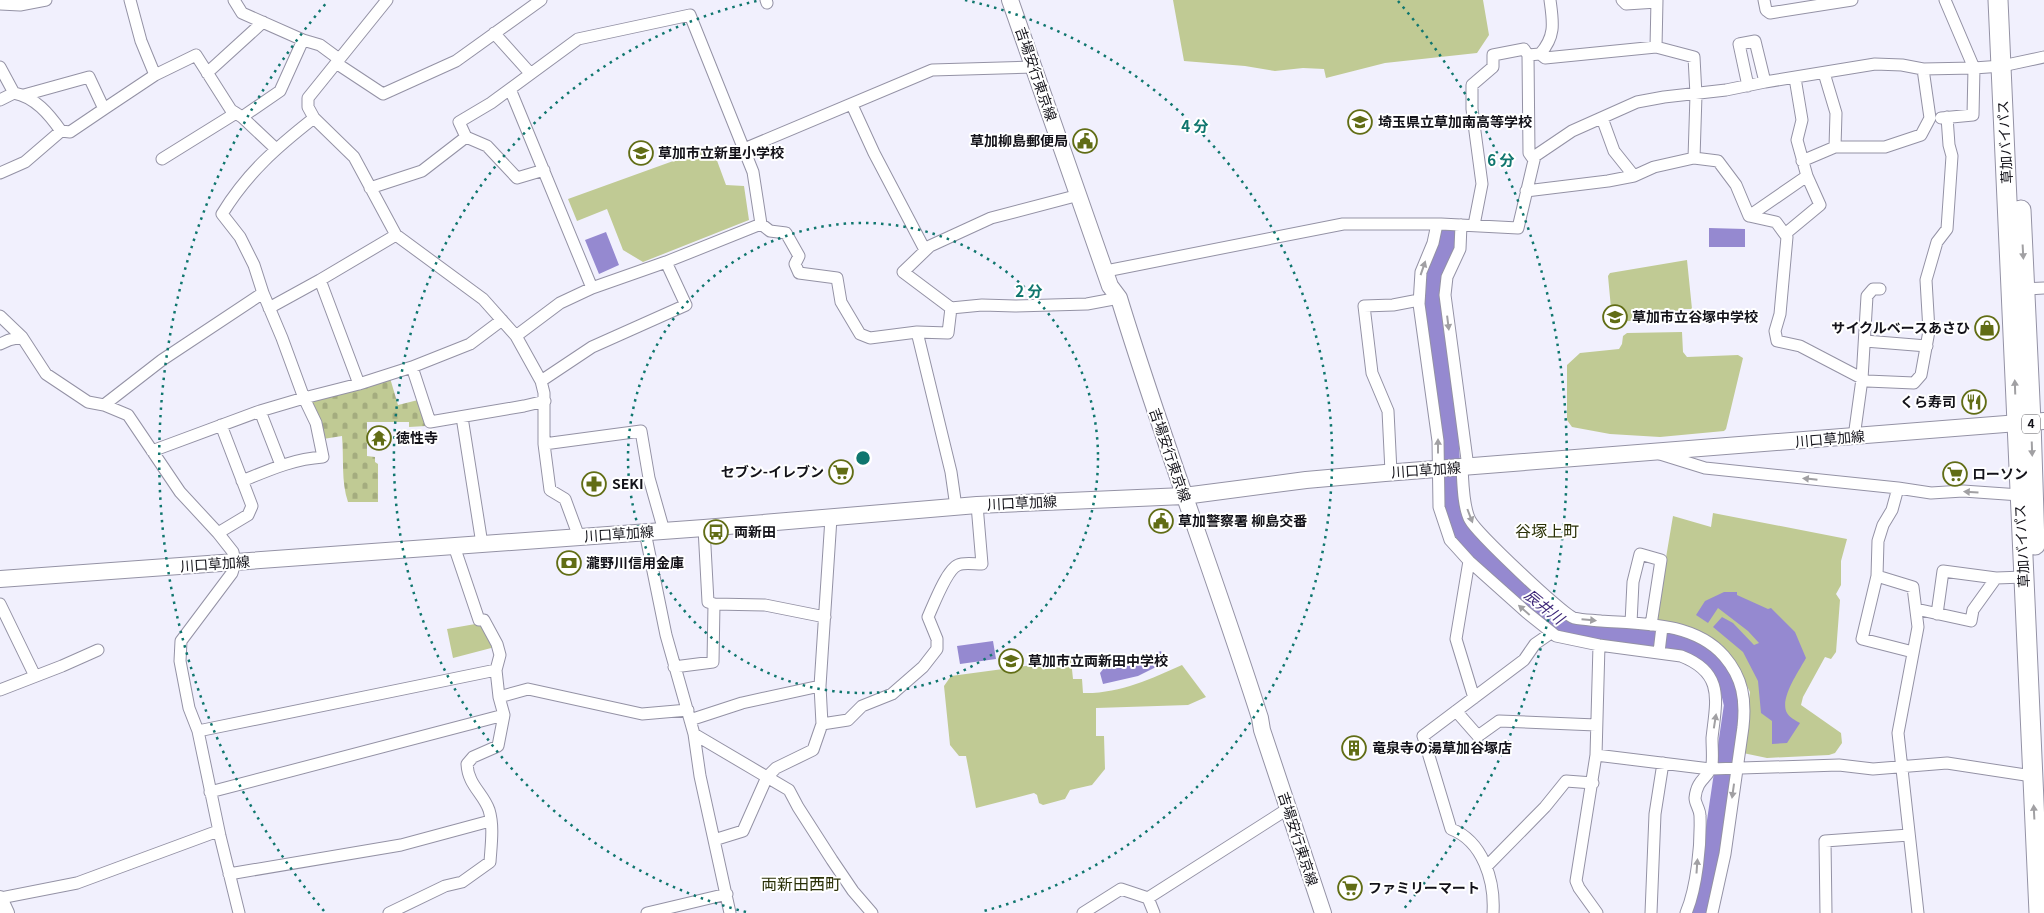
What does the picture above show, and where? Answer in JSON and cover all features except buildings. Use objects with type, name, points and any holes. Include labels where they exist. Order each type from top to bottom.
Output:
[{"type":"highway","name":"草加バイパス","points":[[1998,0],[2008,65],[2025,289],[2031,422],[2039,913]]},
{"type":"highway","name":"草加バイパス","points":[[2011,0],[2008,65],[2031,422]]},
{"type":"highway","name":"草加バイパス","points":[[2032,497],[2024,577],[2038,780]]},
{"type":"main road","name":"吉場安行東京線","points":[[1010,0],[1110,286],[1119,298],[1148,394],[1226,613],[1260,718],[1262,730],[1323,913]]},
{"type":"main road","name":"川口草加線","points":[[0,579],[704,528],[956,507],[1184,496],[1306,480],[1390,472],[1465,468],[2031,422]]},
{"type":"street","points":[[0,4],[20,5],[46,0]]},
{"type":"street","points":[[143,0],[131,2],[141,41],[155,75]]},
{"type":"street","points":[[234,0],[242,13],[303,40],[320,45],[337,61],[383,94],[456,61],[541,0]]},
{"type":"street","points":[[387,0],[308,98],[308,107],[314,118],[354,156],[396,235],[483,299],[516,336],[540,381],[545,401],[544,444],[550,490],[565,499],[579,537]]},
{"type":"street","points":[[1528,55],[1540,54],[1549,44],[1554,22],[1550,0]]},
{"type":"street","points":[[1622,0],[1626,4],[1657,1],[1656,47]]},
{"type":"street","points":[[1764,0],[1766,10],[1770,13],[1852,0]]},
{"type":"street","points":[[1930,118],[1973,115],[1974,68],[1945,0]]},
{"type":"street","points":[[544,170],[517,178],[487,146],[466,138],[459,122],[491,103],[578,39],[690,15],[753,172],[760,224],[770,231],[786,233],[800,256],[795,264],[799,273],[837,278],[841,302],[860,334],[870,338],[917,332],[948,333],[951,308]]},
{"type":"street","points":[[207,73],[263,22]]},
{"type":"street","points":[[494,33],[530,73]]},
{"type":"street","points":[[162,159],[280,91],[303,40]]},
{"type":"street","points":[[1748,86],[1739,44],[1755,40],[1765,82]]},
{"type":"street","points":[[1540,54],[1545,58],[1656,47],[1694,57],[1696,95],[1694,158]]},
{"type":"street","points":[[1474,225],[1482,184],[1472,109],[1472,85],[1493,67],[1493,55],[1524,49],[1528,55],[1529,153],[1534,160]]},
{"type":"street","points":[[0,173],[25,162],[61,131],[70,132],[155,75],[196,55],[231,110],[275,148]]},
{"type":"street","points":[[1106,271],[1343,224],[1437,224],[1518,228],[1535,156],[1572,131],[1637,102],[1664,97],[1696,95],[1875,64],[1923,68],[1974,68],[2008,65],[2044,57]]},
{"type":"street","points":[[0,67],[19,94],[48,113],[61,131]]},
{"type":"street","points":[[744,149],[932,70],[1034,67]]},
{"type":"street","points":[[1802,161],[1835,147],[1885,147],[1921,135],[1930,118],[1923,68]]},
{"type":"street","points":[[1824,73],[1836,113],[1835,147]]},
{"type":"street","points":[[0,100],[89,77],[104,109]]},
{"type":"street","points":[[1785,234],[1820,205],[1807,176],[1797,140],[1802,120],[1795,78]]},
{"type":"street","points":[[510,89],[592,288]]},
{"type":"street","points":[[852,105],[874,153],[925,250]]},
{"type":"street","points":[[1749,216],[1776,222],[1787,236],[1781,304],[1775,331],[1777,341],[1800,346],[1868,381],[1914,383],[1921,375],[1929,331],[1926,280],[1937,242],[1947,229],[1952,156],[1949,145],[1947,117]]},
{"type":"street","points":[[242,481],[301,459],[323,457],[316,423],[262,293],[254,265],[240,237],[222,214],[235,193],[275,148],[314,118]]},
{"type":"street","points":[[1602,118],[1614,152],[1634,176]]},
{"type":"street","points":[[370,188],[422,172],[466,138]]},
{"type":"street","points":[[1526,192],[1634,176],[1654,167],[1694,158],[1718,161],[1736,185],[1749,216]]},
{"type":"street","points":[[1749,216],[1807,176]]},
{"type":"street","points":[[1079,195],[991,218],[930,246],[903,272],[951,308],[982,305],[1087,304],[1119,298]]},
{"type":"street","points":[[516,336],[560,303],[592,288],[666,262],[760,224]]},
{"type":"street","points":[[1437,224],[1433,243],[1421,272],[1419,300],[1438,441],[1439,507],[1450,540],[1469,561],[1556,636],[1599,645],[1671,654],[1690,660],[1702,668],[1714,683],[1716,690],[1716,714],[1712,769],[1697,785],[1695,801],[1700,814],[1696,873],[1686,913]]},
{"type":"street","points":[[1461,225],[1460,249],[1448,277],[1445,295],[1465,468],[1464,494],[1470,520],[1489,541],[1554,603],[1573,618],[1656,626],[1689,632],[1700,637],[1719,651],[1737,674],[1743,690],[1745,706],[1734,769],[1725,854],[1712,913]]},
{"type":"street","points":[[269,308],[396,235]]},
{"type":"street","points":[[540,381],[592,347],[686,305],[666,262]]},
{"type":"street","points":[[320,280],[359,384]]},
{"type":"street","points":[[2025,289],[2044,288]]},
{"type":"street","points":[[1854,436],[1862,379],[1867,296],[1873,289],[1880,289]]},
{"type":"street","points":[[104,405],[162,360],[262,293]]},
{"type":"street","points":[[1390,472],[1388,411],[1372,374],[1364,306],[1393,306],[1419,300]]},
{"type":"street","points":[[0,316],[22,338],[46,374],[88,402],[104,405],[128,415],[180,492],[233,552],[235,563],[232,573],[181,641],[180,661],[189,708],[198,731],[218,831],[239,913]]},
{"type":"street","points":[[152,452],[260,411],[359,384],[412,367],[470,344],[502,320]]},
{"type":"street","points":[[917,332],[951,472],[956,507]]},
{"type":"street","points":[[0,344],[22,338]]},
{"type":"street","points":[[1865,341],[1927,346]]},
{"type":"street","points":[[412,367],[430,422],[545,401]]},
{"type":"street","points":[[260,411],[282,465]]},
{"type":"street","points":[[462,417],[482,544]]},
{"type":"street","points":[[218,533],[248,515],[252,506],[221,425]]},
{"type":"street","points":[[544,444],[640,431],[649,478],[664,531]]},
{"type":"street","points":[[1655,453],[1705,468],[1898,488],[1931,494],[1963,491],[2032,497]]},
{"type":"street","points":[[1898,488],[1892,510],[1883,525],[1878,541],[1877,576],[1862,639],[1913,652]]},
{"type":"street","points":[[822,724],[848,720],[862,706],[892,694],[931,659],[937,649],[937,639],[928,617],[947,577],[958,564],[982,564],[977,506]]},
{"type":"street","points":[[714,840],[743,831],[767,777],[776,768],[813,750],[822,724],[820,686],[831,518]]},
{"type":"street","points":[[704,528],[708,602],[714,604],[765,605],[825,617]]},
{"type":"street","points":[[645,532],[674,667],[694,734],[700,776],[730,913]]},
{"type":"street","points":[[394,912],[444,886],[462,882],[490,862],[489,809],[468,774],[467,764],[473,757],[498,746],[504,715],[499,697],[496,670],[500,655],[497,644],[484,620],[479,620],[454,546]]},
{"type":"street","points":[[1631,623],[1633,582],[1640,554],[1661,560],[1656,626],[1659,652]]},
{"type":"street","points":[[1469,561],[1456,639],[1474,698]]},
{"type":"street","points":[[1937,614],[1943,571],[1996,578],[2024,577]]},
{"type":"street","points":[[1877,576],[1913,587],[1916,609],[1918,627],[1898,733],[1918,913]]},
{"type":"street","points":[[1916,609],[1971,621],[1973,610],[1996,578]]},
{"type":"street","points":[[0,604],[35,676]]},
{"type":"street","points":[[674,667],[713,662],[714,604]]},
{"type":"street","points":[[1493,913],[1494,899],[1487,866],[1482,856],[1462,833],[1452,829],[1423,736],[1524,660],[1535,644],[1552,633]]},
{"type":"street","points":[[1597,913],[1576,882],[1596,755],[1599,645]]},
{"type":"street","points":[[0,690],[98,650]]},
{"type":"street","points":[[198,731],[496,670]]},
{"type":"street","points":[[499,697],[528,689],[642,714],[689,715],[820,686]]},
{"type":"street","points":[[1456,711],[1478,736],[1499,722],[1596,725]]},
{"type":"street","points":[[210,792],[504,715]]},
{"type":"street","points":[[694,734],[789,790],[832,860],[853,891],[872,913]]},
{"type":"street","points":[[1596,755],[1712,769],[1839,765],[1873,769],[1947,763],[2038,780]]},
{"type":"street","points":[[1650,913],[1655,814],[1663,763]]},
{"type":"street","points":[[1487,866],[1545,807],[1566,781],[1592,783]]},
{"type":"street","points":[[1148,898],[1289,808]]},
{"type":"street","points":[[229,874],[401,845],[490,821]]},
{"type":"street","points":[[7,913],[0,898],[77,883],[218,831]]},
{"type":"street","points":[[1826,913],[1825,841],[1909,835]]},
{"type":"street","points":[[1084,913],[1122,889],[1148,898],[1154,913]]},
{"type":"street","points":[[647,913],[726,894]]},
{"type":"green space","points":[[1173,0],[1483,0],[1489,35],[1477,53],[1385,63],[1326,78],[1324,69],[1303,68],[1275,71],[1245,66],[1184,61]]},
{"type":"green space","points":[[712,147],[726,185],[744,186],[749,220],[643,262],[623,250],[607,209],[577,221],[568,199]]},
{"type":"green space","points":[[1687,260],[1692,309],[1683,309],[1678,317],[1617,322],[1612,319],[1608,276],[1610,273]]},
{"type":"green space","points":[[1682,332],[1683,352],[1687,357],[1738,355],[1743,358],[1724,431],[1660,437],[1610,434],[1572,427],[1567,420],[1567,365],[1580,353],[1619,349],[1623,336],[1627,333]]},
{"type":"green space","points":[[390,378],[398,405],[418,400],[426,426],[409,427],[409,422],[367,422],[367,456],[375,457],[375,462],[378,464],[378,502],[348,502],[344,478],[342,436],[323,439],[310,398]]},
{"type":"green space","points":[[1713,513],[1847,539],[1841,561],[1841,585],[1836,594],[1840,600],[1836,652],[1831,659],[1825,657],[1803,697],[1801,705],[1841,733],[1842,743],[1835,753],[1829,755],[1767,758],[1743,753],[1750,692],[1737,666],[1722,645],[1693,629],[1655,623],[1673,516],[1711,527]]},
{"type":"green space","points":[[481,623],[495,647],[453,658],[447,629]]},
{"type":"green space","points":[[1071,660],[1073,679],[1082,679],[1083,693],[1096,693],[1122,688],[1182,665],[1206,697],[1188,705],[1096,708],[1096,736],[1104,736],[1105,769],[1092,785],[1070,790],[1065,799],[1043,805],[1039,803],[1037,795],[1034,793],[976,808],[966,756],[959,756],[950,745],[944,686],[951,676]]},
{"type":"shaded area","points":[[1709,228],[1745,229],[1745,247],[1709,247]]},
{"type":"shaded area","points":[[606,232],[619,265],[599,274],[585,240]]},
{"type":"shaded area","points":[[1724,592],[1737,592],[1737,595],[1768,609],[1771,608],[1795,632],[1806,658],[1791,685],[1786,700],[1785,707],[1787,713],[1791,718],[1800,723],[1787,743],[1772,744],[1772,721],[1761,713],[1758,681],[1743,652],[1713,627],[1722,617],[1733,623],[1754,645],[1759,643],[1748,631],[1718,608],[1708,623],[1696,615],[1705,601]]},
{"type":"shaded area","points":[[993,641],[996,659],[960,664],[957,646]]},
{"type":"shaded area","points":[[1161,651],[1166,662],[1138,676],[1103,684],[1100,673],[1104,668],[1130,663]]},
{"type":"waterway","name":"辰井川","points":[[1449,235],[1431,288],[1449,430],[1454,514],[1465,536],[1476,549],[1542,609],[1569,627],[1684,643],[1708,655],[1722,670],[1727,680],[1733,705],[1706,889],[1698,913]]},
{"type":"place","name":"埼玉県立草加南高等学校","points":[[1360,122]]},
{"type":"place","name":"草加柳島郵便局","points":[[1085,141]]},
{"type":"place","name":"草加市立新里小学校","points":[[641,153]]},
{"type":"place","name":"草加市立谷塚中学校","points":[[1615,317]]},
{"type":"place","name":"サイクルベースあさひ","points":[[1987,328]]},
{"type":"place","name":"くら寿司","points":[[1974,402]]},
{"type":"place","name":"徳性寺","points":[[379,438]]},
{"type":"place","name":"セブン-イレブン","points":[[841,472]]},
{"type":"place","name":"ローソン","points":[[1955,474]]},
{"type":"place","name":"SEKI","points":[[594,484]]},
{"type":"place","name":"草加警察署 柳島交番","points":[[1161,521]]},
{"type":"place","name":"両新田","points":[[716,532]]},
{"type":"place","name":"瀧野川信用金庫","points":[[569,563]]},
{"type":"place","name":"草加市立両新田中学校","points":[[1011,661]]},
{"type":"place","name":"竜泉寺の湯草加谷塚店","points":[[1354,748]]},
{"type":"place","name":"ファミリーマート","points":[[1350,888]]},
{"type":"district","name":"谷塚上町","points":[[1547,531]]},
{"type":"district","name":"両新田西町","points":[[801,884]]}]
